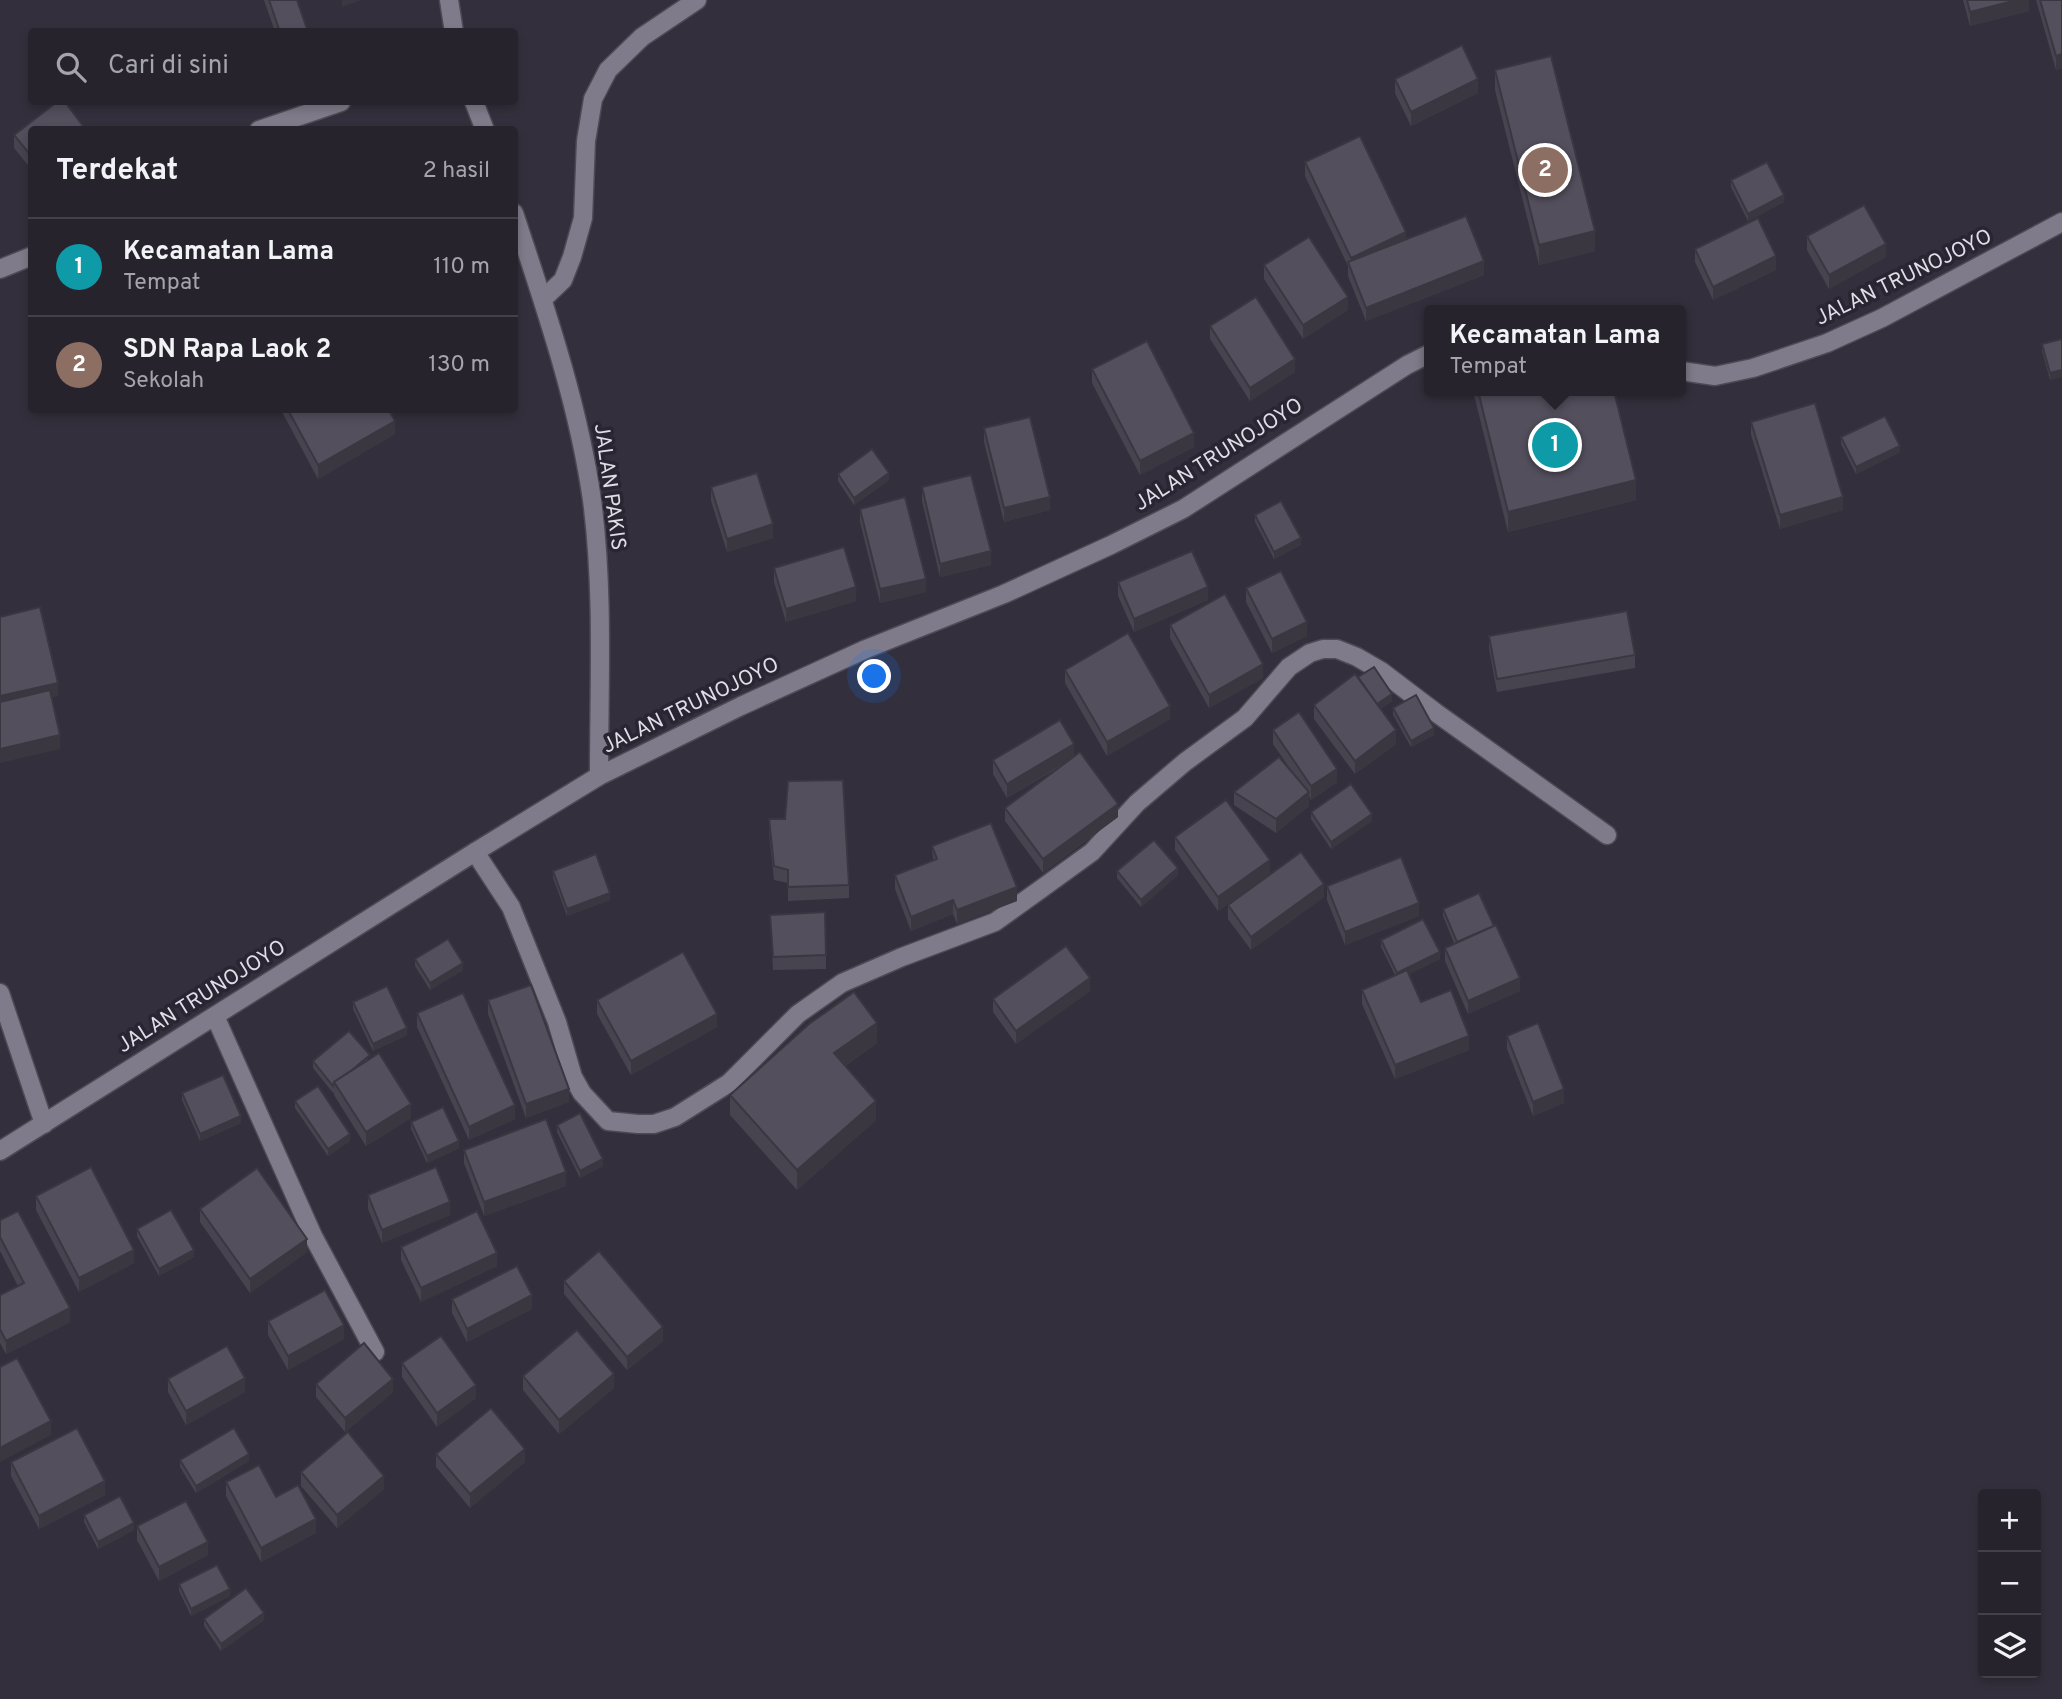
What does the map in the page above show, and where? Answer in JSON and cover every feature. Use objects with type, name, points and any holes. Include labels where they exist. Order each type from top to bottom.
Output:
[{"type":"street","points":[[449,0],[453,28]]},
{"type":"street","points":[[543,299],[563,280],[583,218],[586,141],[593,99],[608,70],[642,37],[698,0]]},
{"type":"street","points":[[270,126],[332,105]]},
{"type":"street","points":[[475,105],[483,126]]},
{"type":"street","name":"JALAN TRUNOJOYO","points":[[1686,372],[1715,376],[1754,368],[1827,343],[1895,312],[2062,222]]},
{"type":"street","name":"JALAN PAKIS","points":[[518,225],[543,299],[578,424],[592,502],[599,592],[599,776]]},
{"type":"street","points":[[0,269],[28,258]]},
{"type":"street","name":"JALAN TRUNOJOYO","points":[[0,1151],[599,776],[741,706],[866,649],[1004,594],[1183,509],[1386,378],[1424,357]]},
{"type":"street","points":[[475,852],[511,907],[556,1022],[573,1077],[582,1093],[608,1121],[654,1124],[675,1117],[729,1083],[798,1014],[842,983],[901,957],[995,922],[1091,852],[1136,803],[1185,762],[1245,718],[1289,667],[1310,653],[1323,649],[1337,649],[1381,671],[1607,835]]},
{"type":"street","points":[[0,993],[44,1124]]},
{"type":"street","points":[[215,1017],[313,1236],[375,1352]]},
{"type":"building","points":[[269,0],[297,0],[307,28],[279,28]]},
{"type":"building","points":[[1967,0],[2017,0],[1970,12]]},
{"type":"building","points":[[2040,0],[2062,0],[2062,54],[2056,56]]},
{"type":"building","points":[[1462,45],[1478,79],[1411,112],[1395,79]]},
{"type":"building","points":[[1551,56],[1595,231],[1539,245],[1495,70]]},
{"type":"building","points":[[53,105],[67,105],[83,126],[28,126],[28,152],[14,135]]},
{"type":"building","points":[[1360,136],[1406,232],[1351,258],[1305,162]]},
{"type":"building","points":[[1767,162],[1784,195],[1748,214],[1731,180]]},
{"type":"building","points":[[1864,205],[1886,244],[1829,275],[1807,236]]},
{"type":"building","points":[[1466,216],[1484,261],[1366,308],[1348,262]]},
{"type":"building","points":[[1758,218],[1776,256],[1713,287],[1695,249]]},
{"type":"building","points":[[1309,237],[1348,297],[1303,325],[1264,265]]},
{"type":"building","points":[[1256,297],[1295,359],[1250,388],[1210,326]]},
{"type":"building","points":[[2062,339],[2062,370],[2050,373],[2042,344]]},
{"type":"building","points":[[1147,341],[1194,433],[1140,461],[1092,369]]},
{"type":"building","points":[[1479,396],[1615,396],[1636,480],[1508,512]]},
{"type":"building","points":[[1815,403],[1843,497],[1780,515],[1751,422]]},
{"type":"building","points":[[290,413],[391,413],[395,421],[318,465]]},
{"type":"building","points":[[1885,416],[1900,446],[1856,467],[1841,437]]},
{"type":"building","points":[[1030,417],[1050,497],[1004,508],[984,428]]},
{"type":"building","points":[[872,449],[889,473],[854,498],[838,474]]},
{"type":"building","points":[[757,473],[773,524],[727,539],[711,487]]},
{"type":"building","points":[[971,475],[991,551],[940,564],[922,487]]},
{"type":"building","points":[[905,497],[926,579],[880,589],[860,509]]},
{"type":"building","points":[[1281,501],[1301,538],[1274,552],[1255,515]]},
{"type":"building","points":[[844,547],[856,587],[786,609],[774,568]]},
{"type":"building","points":[[1192,551],[1208,587],[1134,619],[1118,582]]},
{"type":"building","points":[[1281,571],[1307,622],[1272,639],[1246,588]]},
{"type":"building","points":[[1225,594],[1263,664],[1209,695],[1170,625]]},
{"type":"building","points":[[40,607],[58,683],[0,696],[0,617]]},
{"type":"building","points":[[1627,611],[1635,655],[1497,679],[1489,636]]},
{"type":"building","points":[[1128,633],[1170,706],[1107,742],[1065,670]]},
{"type":"building","points":[[1374,667],[1392,694],[1377,704],[1358,677]]},
{"type":"building","points":[[1355,674],[1396,730],[1355,761],[1314,705]]},
{"type":"building","points":[[50,690],[60,735],[0,749],[0,702]]},
{"type":"building","points":[[1416,695],[1434,728],[1411,741],[1393,708]]},
{"type":"building","points":[[1299,712],[1337,769],[1311,786],[1273,730]]},
{"type":"building","points":[[1060,720],[1074,744],[1007,784],[993,760]]},
{"type":"building","points":[[1080,752],[1118,804],[1043,859],[1005,808]]},
{"type":"building","points":[[1279,757],[1309,792],[1276,819],[1234,792]]},
{"type":"building","points":[[843,780],[849,885],[788,887],[788,870],[774,866],[769,819],[785,819],[788,781]]},
{"type":"building","points":[[1351,784],[1372,814],[1331,842],[1311,812]]},
{"type":"building","points":[[1226,800],[1270,860],[1218,897],[1175,837]]},
{"type":"building","points":[[991,823],[1017,887],[957,910],[953,900],[911,917],[895,875],[937,859],[932,846]]},
{"type":"building","points":[[1154,840],[1178,868],[1141,900],[1117,871]]},
{"type":"building","points":[[1301,852],[1324,884],[1251,937],[1228,905]]},
{"type":"building","points":[[596,854],[610,893],[567,909],[553,871]]},
{"type":"building","points":[[1401,857],[1419,903],[1345,932],[1327,886]]},
{"type":"building","points":[[1479,893],[1494,926],[1457,942],[1443,909]]},
{"type":"building","points":[[825,912],[826,955],[773,957],[770,915]]},
{"type":"building","points":[[1423,919],[1440,952],[1397,973],[1381,940]]},
{"type":"building","points":[[1496,925],[1520,978],[1468,1001],[1445,948]]},
{"type":"building","points":[[448,939],[463,963],[430,983],[415,959]]},
{"type":"building","points":[[1066,946],[1090,978],[1016,1031],[993,999]]},
{"type":"building","points":[[683,952],[717,1014],[631,1061],[597,1000]]},
{"type":"building","points":[[1407,970],[1421,1002],[1451,990],[1469,1036],[1395,1065],[1362,990]]},
{"type":"building","points":[[531,985],[569,1089],[526,1104],[488,1000]]},
{"type":"building","points":[[387,986],[407,1028],[373,1044],[353,1002]]},
{"type":"building","points":[[854,992],[877,1023],[834,1053],[876,1101],[797,1170],[730,1095],[809,1024]]},
{"type":"building","points":[[463,993],[515,1105],[469,1127],[417,1013]]},
{"type":"building","points":[[1538,1023],[1564,1089],[1533,1102],[1507,1036]]},
{"type":"building","points":[[349,1031],[370,1055],[334,1082],[333,1086],[313,1061]]},
{"type":"building","points":[[379,1053],[411,1104],[366,1132],[334,1082]]},
{"type":"building","points":[[223,1075],[241,1116],[200,1134],[182,1093]]},
{"type":"building","points":[[318,1086],[350,1134],[328,1149],[295,1101]]},
{"type":"building","points":[[443,1107],[459,1141],[427,1156],[411,1122]]},
{"type":"building","points":[[580,1113],[603,1159],[580,1171],[557,1125]]},
{"type":"building","points":[[546,1119],[566,1172],[484,1202],[464,1150]]},
{"type":"building","points":[[91,1167],[134,1250],[79,1278],[36,1196]]},
{"type":"building","points":[[436,1167],[450,1202],[382,1230],[368,1195]]},
{"type":"building","points":[[257,1168],[307,1239],[250,1279],[200,1209]]},
{"type":"building","points":[[171,1210],[194,1250],[159,1269],[137,1229]]},
{"type":"building","points":[[18,1211],[70,1308],[6,1341],[0,1329],[0,1295],[24,1283],[0,1237],[0,1220]]},
{"type":"building","points":[[477,1211],[497,1253],[421,1288],[401,1247]]},
{"type":"building","points":[[599,1251],[663,1327],[627,1357],[564,1281]]},
{"type":"building","points":[[517,1266],[532,1295],[467,1329],[452,1299]]},
{"type":"building","points":[[325,1290],[344,1325],[288,1356],[268,1321]]},
{"type":"building","points":[[577,1330],[614,1374],[559,1420],[523,1376]]},
{"type":"building","points":[[441,1336],[476,1385],[437,1413],[402,1363]]},
{"type":"building","points":[[364,1343],[393,1379],[345,1418],[316,1384]]},
{"type":"building","points":[[227,1346],[245,1378],[186,1411],[168,1379]]},
{"type":"building","points":[[17,1358],[51,1421],[0,1448],[0,1367]]},
{"type":"building","points":[[491,1408],[525,1449],[470,1494],[436,1454]]},
{"type":"building","points":[[77,1428],[105,1481],[39,1516],[11,1462]]},
{"type":"building","points":[[234,1428],[249,1454],[196,1486],[180,1460]]},
{"type":"building","points":[[348,1432],[384,1476],[337,1515],[301,1472]]},
{"type":"building","points":[[259,1465],[276,1497],[298,1485],[316,1519],[261,1548],[226,1482]]},
{"type":"building","points":[[120,1496],[134,1523],[98,1542],[84,1515]]},
{"type":"building","points":[[186,1501],[208,1542],[159,1567],[137,1526]]},
{"type":"building","points":[[217,1565],[230,1589],[191,1609],[179,1584]]},
{"type":"building","points":[[246,1588],[264,1613],[221,1644],[204,1619]]},
{"type":"place","name":"SDN Rapa Laok 2","points":[[1545,170]]},
{"type":"place","name":"Kecamatan Lama","points":[[1555,445]]}]
